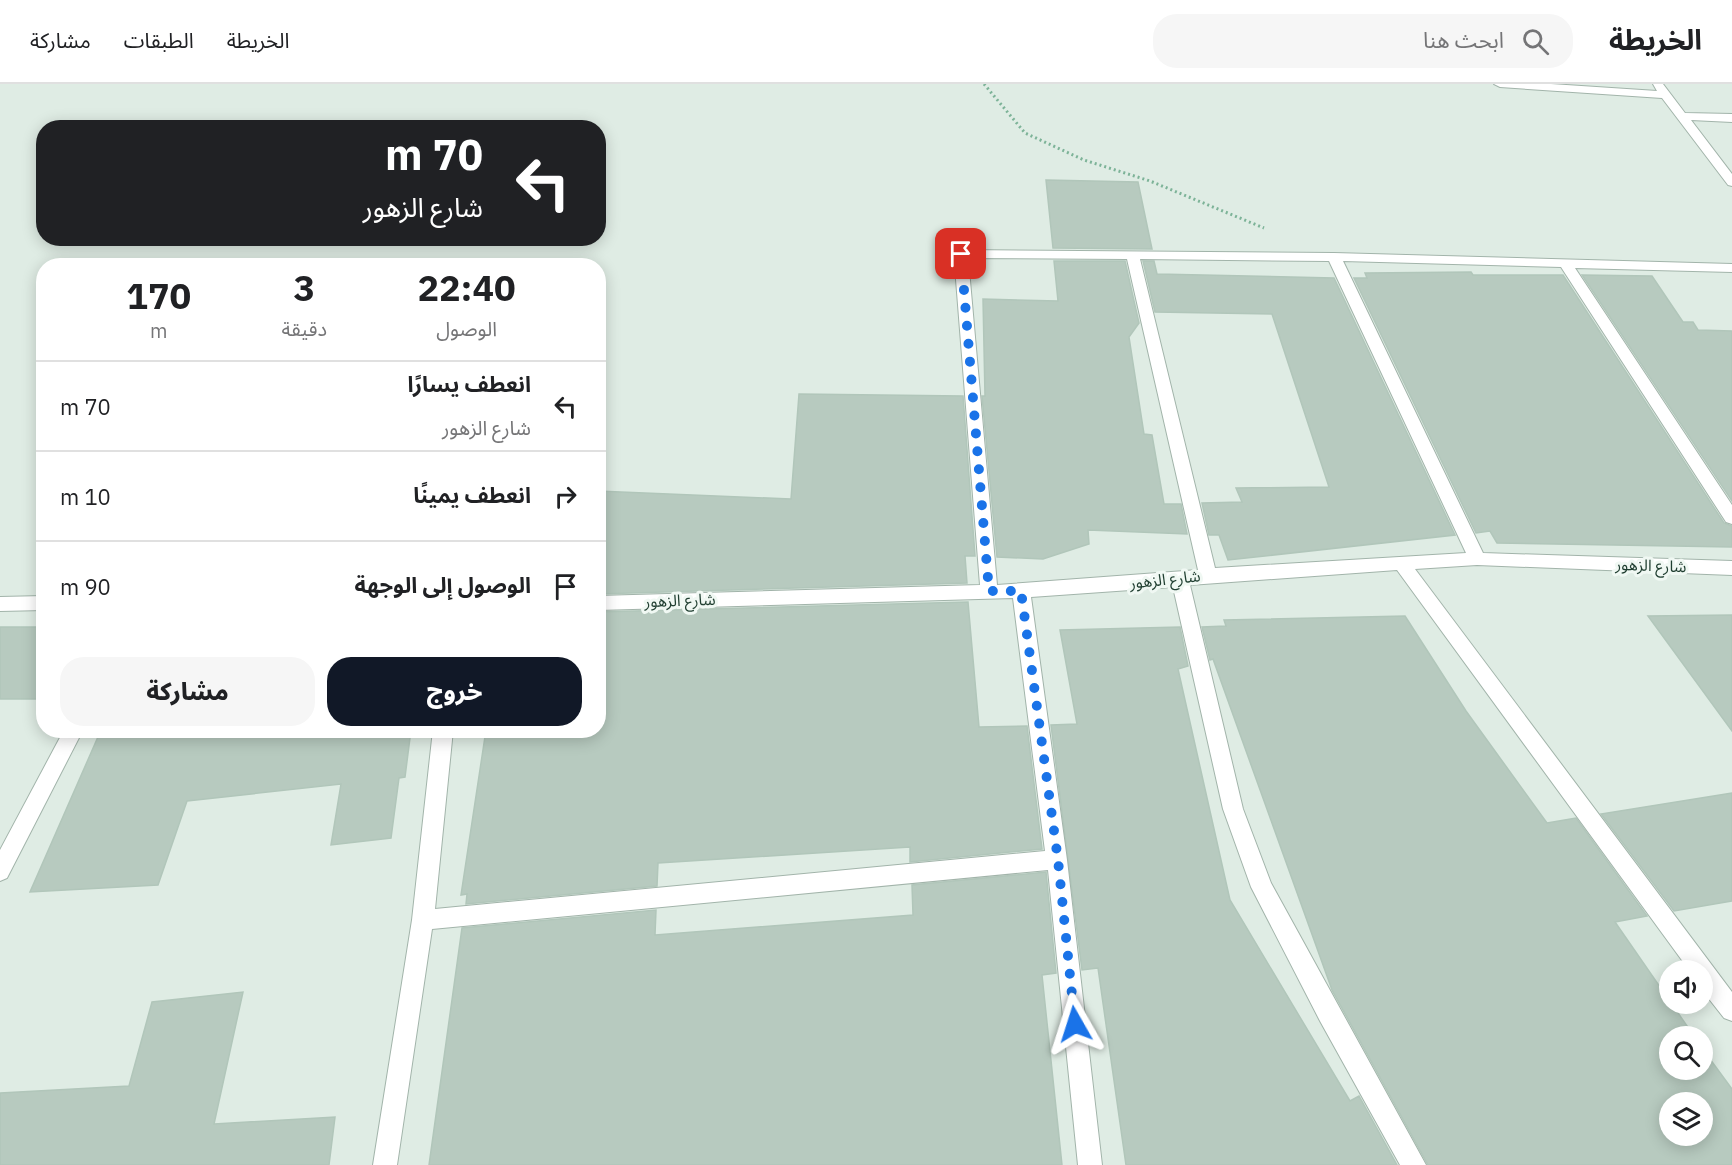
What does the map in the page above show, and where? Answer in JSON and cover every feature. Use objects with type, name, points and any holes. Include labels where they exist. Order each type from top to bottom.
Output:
[{"type":"street","points":[[1500,84],[1665,95]]},
{"type":"street","points":[[1657,84],[1732,182]]},
{"type":"street","points":[[1682,116],[1732,118]]},
{"type":"street","points":[[989,591],[961,254],[1334,257],[1732,268]]},
{"type":"street","points":[[1133,257],[1208,575]]},
{"type":"street","points":[[1334,257],[1476,559]]},
{"type":"street","points":[[1565,263],[1732,518]]},
{"type":"street","name":"شارع الزهور","points":[[606,603],[1021,591],[1180,580],[1208,575],[1476,559],[1732,568]]},
{"type":"street","points":[[1401,563],[1694,960]]},
{"type":"street","points":[[1180,580],[1233,809],[1262,887],[1328,1012],[1414,1165]]},
{"type":"street","points":[[1021,591],[1058,860],[1090,1165]]},
{"type":"street","points":[[0,604],[36,603]]},
{"type":"street","points":[[0,871],[70,738]]},
{"type":"street","points":[[385,1165],[423,920],[442,738]]},
{"type":"street","points":[[423,920],[1058,860]]},
{"type":"street","points":[[1713,985],[1732,1010]]},
{"type":"path","points":[[984,84],[1026,133],[1084,160],[1150,181],[1269,230]]},
{"type":"building","points":[[1046,180],[1138,182],[1152,249],[1053,248]]},
{"type":"building","points":[[1054,261],[1125,261],[1139,323],[1129,337],[1144,434],[1152,435],[1164,504],[1181,504],[1187,534],[1088,530],[1089,544],[1043,559],[997,557],[982,396],[985,396],[983,299],[1058,301]]},
{"type":"building","points":[[1143,261],[1154,261],[1157,274],[1334,278],[1455,535],[1228,560],[1219,535],[1209,535],[1202,503],[1242,502],[1236,488],[1329,487],[1272,314],[1155,312]]},
{"type":"building","points":[[1471,272],[1473,275],[1563,275],[1724,523],[1732,526],[1732,547],[1497,543],[1490,531],[1476,533],[1354,278],[1367,278],[1365,273]]},
{"type":"building","points":[[1582,275],[1652,276],[1683,322],[1693,322],[1698,330],[1732,331],[1732,501]]},
{"type":"building","points":[[799,394],[963,396],[975,556],[965,556],[967,583],[606,594],[606,491],[791,499]]},
{"type":"building","points":[[968,602],[979,727],[1027,726],[1042,849],[910,862],[910,847],[658,863],[657,886],[466,904],[467,894],[461,895],[485,738],[606,738],[606,612]]},
{"type":"building","points":[[1732,615],[1732,731],[1648,616]]},
{"type":"building","points":[[1405,616],[1466,711],[1547,823],[1576,818],[1647,916],[1615,922],[1659,985],[1659,1014],[1679,1014],[1687,1026],[1659,1026],[1659,1080],[1713,1080],[1713,1063],[1732,1089],[1732,1165],[1428,1165],[1332,990],[1213,659],[1210,660],[1202,627],[1226,626],[1224,620]]},
{"type":"building","points":[[0,627],[36,627],[36,699],[0,699]]},
{"type":"building","points":[[1180,627],[1188,666],[1178,669],[1230,900],[1350,1101],[1359,1096],[1397,1165],[1126,1165],[1098,968],[1082,970],[1051,725],[1077,724],[1060,630]]},
{"type":"building","points":[[97,738],[410,738],[405,777],[399,778],[391,838],[331,845],[341,784],[187,801],[158,885],[30,892]]},
{"type":"building","points":[[1732,793],[1732,901],[1674,911],[1601,814]]},
{"type":"building","points":[[1046,872],[1056,973],[1042,975],[1062,1165],[429,1165],[462,928],[656,910],[655,935],[913,915],[912,885]]},
{"type":"building","points":[[243,992],[214,1124],[335,1117],[329,1165],[0,1165],[0,1093],[129,1086],[152,1002]]},
{"type":"route","points":[[961,254],[989,591],[1021,591],[1058,860],[1075,1024]]}]
